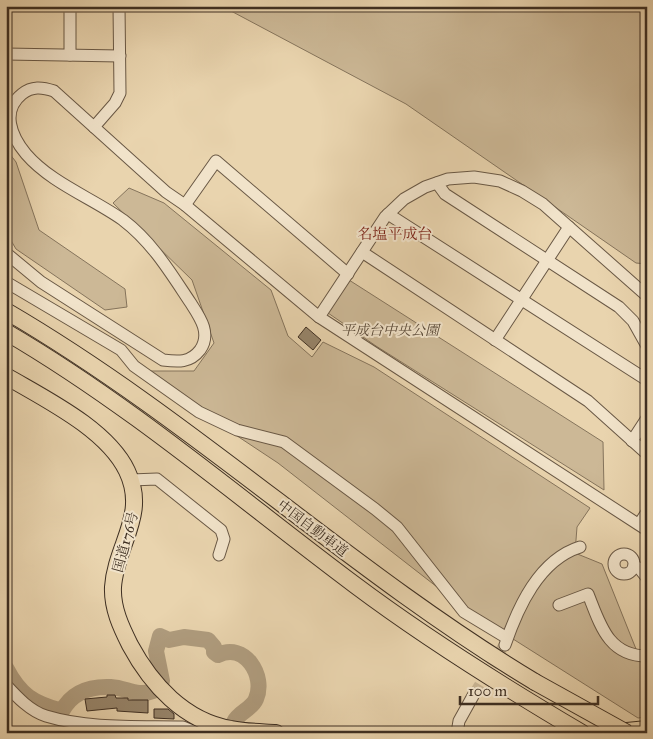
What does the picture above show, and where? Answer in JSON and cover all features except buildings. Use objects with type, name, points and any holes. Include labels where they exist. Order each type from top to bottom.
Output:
[{"type":"highway","name":"中国自動車道","points":[[6,311],[120,382],[363,567],[476,646],[627,733]]},
{"type":"highway","name":"中国自動車道","points":[[6,332],[51,358],[108,397],[415,628],[470,666],[582,733]]},
{"type":"highway","name":"国道176号","points":[[6,376],[84,424],[108,444],[123,462],[131,480],[135,510],[133,522],[116,570],[113,588],[116,611],[123,630],[149,678],[197,728],[276,733]]},
{"type":"highway","points":[[607,733],[647,729]]},
{"type":"street","points":[[70,6],[70,55]]},
{"type":"street","points":[[94,127],[115,103],[120,93],[119,6]]},
{"type":"street","points":[[6,54],[120,56]]},
{"type":"street","points":[[6,253],[41,282],[163,360],[187,361],[196,356],[202,346],[206,335],[204,323],[163,261],[149,244],[123,221],[42,169],[26,153],[9,123],[11,109],[18,98],[27,90],[41,87],[54,91],[166,192],[185,205],[320,317],[643,527],[647,512]]},
{"type":"street","points":[[185,205],[216,161],[348,274]]},
{"type":"street","points":[[320,317],[388,214],[404,199],[425,187],[448,179],[474,177],[500,181],[522,191],[543,204],[645,291]]},
{"type":"street","points":[[438,183],[445,194],[619,308],[632,321],[647,346]]},
{"type":"street","points":[[388,214],[647,380]]},
{"type":"street","points":[[495,340],[569,227]]},
{"type":"street","points":[[362,252],[588,401],[647,454]]},
{"type":"street","points":[[6,282],[121,350],[134,366],[199,412],[237,430],[284,442],[397,527],[464,612],[506,642],[526,596],[564,552],[580,547]]},
{"type":"street","points":[[632,441],[647,418]]},
{"type":"street","points":[[131,480],[157,479],[221,530],[224,539],[218,555]]},
{"type":"street","points":[[634,566],[639,568],[647,578]]},
{"type":"street","points":[[559,605],[588,594],[605,638],[632,655],[647,656]]},
{"type":"street","points":[[6,686],[22,702],[44,716],[80,724],[197,728]]},
{"type":"street","points":[[457,733],[459,721],[474,694]]},
{"type":"green space","points":[[227,6],[647,6],[647,264],[636,263],[406,104],[231,11]]},
{"type":"green space","points":[[6,149],[16,162],[39,230],[125,289],[127,307],[105,310],[16,249],[6,232]]},
{"type":"green space","points":[[129,188],[164,203],[271,290],[288,336],[312,357],[323,342],[374,367],[590,508],[577,527],[575,553],[602,564],[642,664],[647,664],[647,717],[638,718],[464,608],[278,463],[139,371],[194,371],[214,343],[192,280],[113,203]]},
{"type":"green space","name":"平成台中央公園","points":[[349,280],[603,442],[604,490],[376,346],[328,313]]},
{"type":"waterway","points":[[162,681],[156,651],[160,636],[169,640],[184,637],[208,640],[214,647],[214,652],[218,655],[228,652],[237,653],[245,657],[255,672],[258,690],[254,702],[234,722]]},
{"type":"waterway","points":[[6,668],[17,685],[28,697],[43,705],[62,711],[71,699],[89,689],[111,687],[137,693],[153,691]]},
{"type":"tunnel","points":[[474,694],[504,645]]},
{"type":"district","name":"名塩平成台","points":[[395,234]]}]
